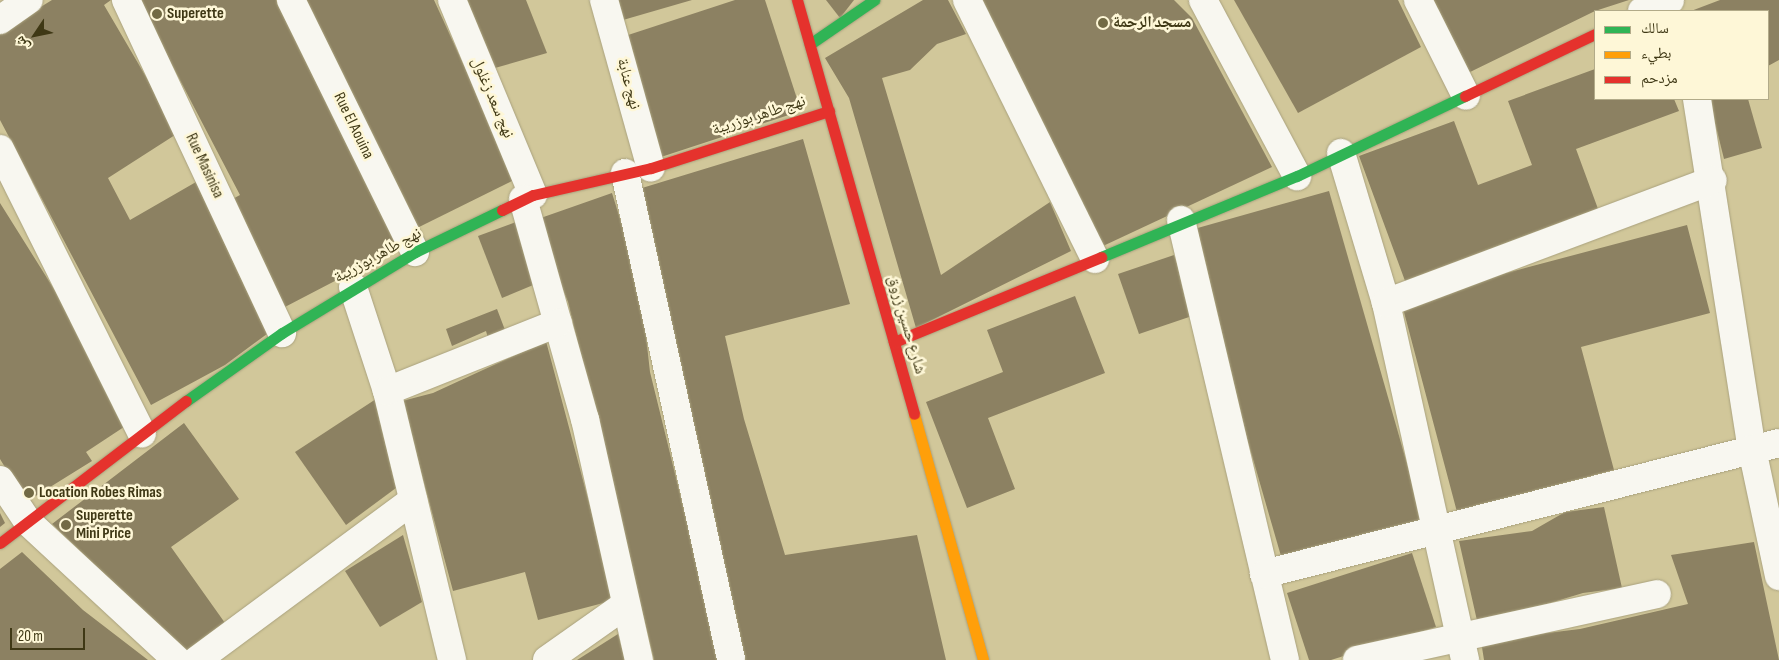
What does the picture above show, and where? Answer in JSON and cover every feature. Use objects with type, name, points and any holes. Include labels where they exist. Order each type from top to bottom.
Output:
[{"type":"street","points":[[0,20],[29,0]]},
{"type":"street","name":"Rue Masinisa","points":[[126,0],[282,333]]},
{"type":"street","name":"Rue El Aouina","points":[[291,0],[415,252]]},
{"type":"street","name":"نهج سعد زغلول","points":[[452,0],[528,197],[639,660]]},
{"type":"street","name":"نهج عنابة","points":[[604,0],[731,660]]},
{"type":"street","name":"شارع حسين زروق","points":[[797,0],[983,660]]},
{"type":"street","points":[[810,44],[874,0]]},
{"type":"street","points":[[967,0],[1095,259]]},
{"type":"street","points":[[1203,0],[1297,176]]},
{"type":"street","points":[[1418,0],[1466,96]]},
{"type":"street","points":[[1645,10],[1670,0]]},
{"type":"street","points":[[894,342],[1095,259],[1181,220],[1297,176],[1341,153],[1594,34]]},
{"type":"street","points":[[1697,100],[1713,180],[1752,450],[1779,576]]},
{"type":"street","name":"نهج طاهر بوزريبة","points":[[0,543],[142,434],[282,333],[353,287],[415,252],[528,197],[638,171],[829,111]]},
{"type":"street","points":[[0,149],[142,434]]},
{"type":"street","points":[[1341,153],[1386,303],[1439,528],[1462,649]]},
{"type":"street","points":[[1386,303],[1713,180]]},
{"type":"street","points":[[1181,220],[1285,660]]},
{"type":"street","points":[[353,287],[387,390],[452,660]]},
{"type":"street","points":[[387,390],[558,323]]},
{"type":"street","points":[[1264,574],[1779,443]]},
{"type":"street","points":[[0,480],[28,522],[177,660]]},
{"type":"street","points":[[197,660],[413,500]]},
{"type":"street","points":[[1357,660],[1462,649],[1657,594]]},
{"type":"street","points":[[547,660],[625,605]]},
{"type":"building","points":[[52,0],[111,0],[104,5],[162,104],[175,135],[108,178],[130,220],[196,182],[267,334],[225,365],[151,405],[0,120],[0,32]]},
{"type":"building","points":[[138,0],[276,0],[404,245],[283,308],[227,202],[240,195]]},
{"type":"building","points":[[305,0],[434,0],[516,179],[411,231]]},
{"type":"building","points":[[467,0],[526,0],[547,53],[495,68]]},
{"type":"building","points":[[617,0],[692,0],[623,20]]},
{"type":"building","points":[[735,0],[765,0],[801,111],[661,157],[622,37]]},
{"type":"building","points":[[826,0],[854,0],[840,18]]},
{"type":"building","points":[[923,0],[948,0],[966,34],[937,44],[910,70],[882,78],[941,275],[1050,202],[1071,251],[916,328],[849,98],[825,58]]},
{"type":"building","points":[[978,0],[1174,0],[1192,18],[1272,167],[1103,246]]},
{"type":"building","points":[[1234,0],[1398,0],[1421,47],[1298,113]]},
{"type":"building","points":[[1429,0],[1629,0],[1594,10],[1468,73]]},
{"type":"building","points":[[1720,0],[1779,0],[1779,60],[1769,65],[1769,10],[1694,10]]},
{"type":"building","points":[[1594,69],[1594,100],[1674,100],[1679,111],[1576,149],[1601,217],[1408,289],[1359,156],[1454,121],[1478,185],[1532,165],[1508,101]]},
{"type":"building","points":[[1709,100],[1748,100],[1762,148],[1724,159]]},
{"type":"building","points":[[803,139],[850,304],[725,336],[744,419],[785,555],[917,535],[946,660],[745,660],[730,610],[642,188]]},
{"type":"building","points":[[1329,191],[1424,523],[1283,563],[1187,231]]},
{"type":"building","points":[[612,193],[640,282],[650,372],[721,660],[654,660],[568,302],[535,220]]},
{"type":"building","points":[[0,203],[96,356],[130,423],[86,452],[92,461],[26,502],[0,459]]},
{"type":"building","points":[[516,222],[538,283],[502,298],[478,236]]},
{"type":"building","points":[[1687,225],[1710,313],[1581,347],[1614,470],[1457,512],[1401,301]]},
{"type":"building","points":[[1174,255],[1195,315],[1139,334],[1118,274]]},
{"type":"building","points":[[1075,296],[1105,373],[988,418],[1015,489],[967,508],[926,402],[1003,372],[987,330]]},
{"type":"building","points":[[497,309],[505,330],[488,338],[486,331],[452,346],[446,329]]},
{"type":"building","points":[[546,341],[615,600],[538,620],[525,572],[453,591],[402,401],[433,393]]},
{"type":"building","points":[[376,399],[400,485],[346,525],[295,452]]},
{"type":"building","points":[[184,423],[239,499],[171,547],[225,623],[186,652],[52,524]]},
{"type":"building","points":[[1604,507],[1622,588],[1583,593],[1478,625],[1459,541],[1532,531],[1565,512]]},
{"type":"building","points":[[0,513],[5,523],[0,527]]},
{"type":"building","points":[[403,535],[422,602],[380,627],[345,571]]},
{"type":"building","points":[[1754,542],[1779,660],[1484,660],[1481,641],[1580,629],[1688,604],[1671,555]]},
{"type":"building","points":[[22,552],[83,610],[148,660],[0,660],[0,569]]},
{"type":"building","points":[[1412,553],[1436,627],[1331,660],[1309,660],[1287,593]]},
{"type":"building","points":[[618,634],[625,660],[577,660]]},
{"type":"traffic: fast","points":[[810,44],[874,0]]},
{"type":"traffic: fast","points":[[1101,257],[1297,176],[1465,96]]},
{"type":"traffic: fast","points":[[186,401],[282,333],[415,252],[502,210]]},
{"type":"traffic: slow","points":[[914,414],[983,660]]},
{"type":"traffic: jam","points":[[797,0],[914,414]]},
{"type":"traffic: jam","points":[[1465,96],[1594,34]]},
{"type":"traffic: jam","points":[[502,210],[533,195],[651,168],[829,111]]},
{"type":"traffic: jam","points":[[894,342],[1101,257]]},
{"type":"traffic: jam","points":[[0,543],[186,401]]},
{"type":"place","name":"Superette","points":[[157,14]]},
{"type":"place","name":"مسجد الرحمة","points":[[1103,23]]},
{"type":"place","name":"Location Robes Rimas","points":[[29,493]]},
{"type":"place","name":"Superette Mini Price","points":[[66,525]]}]
